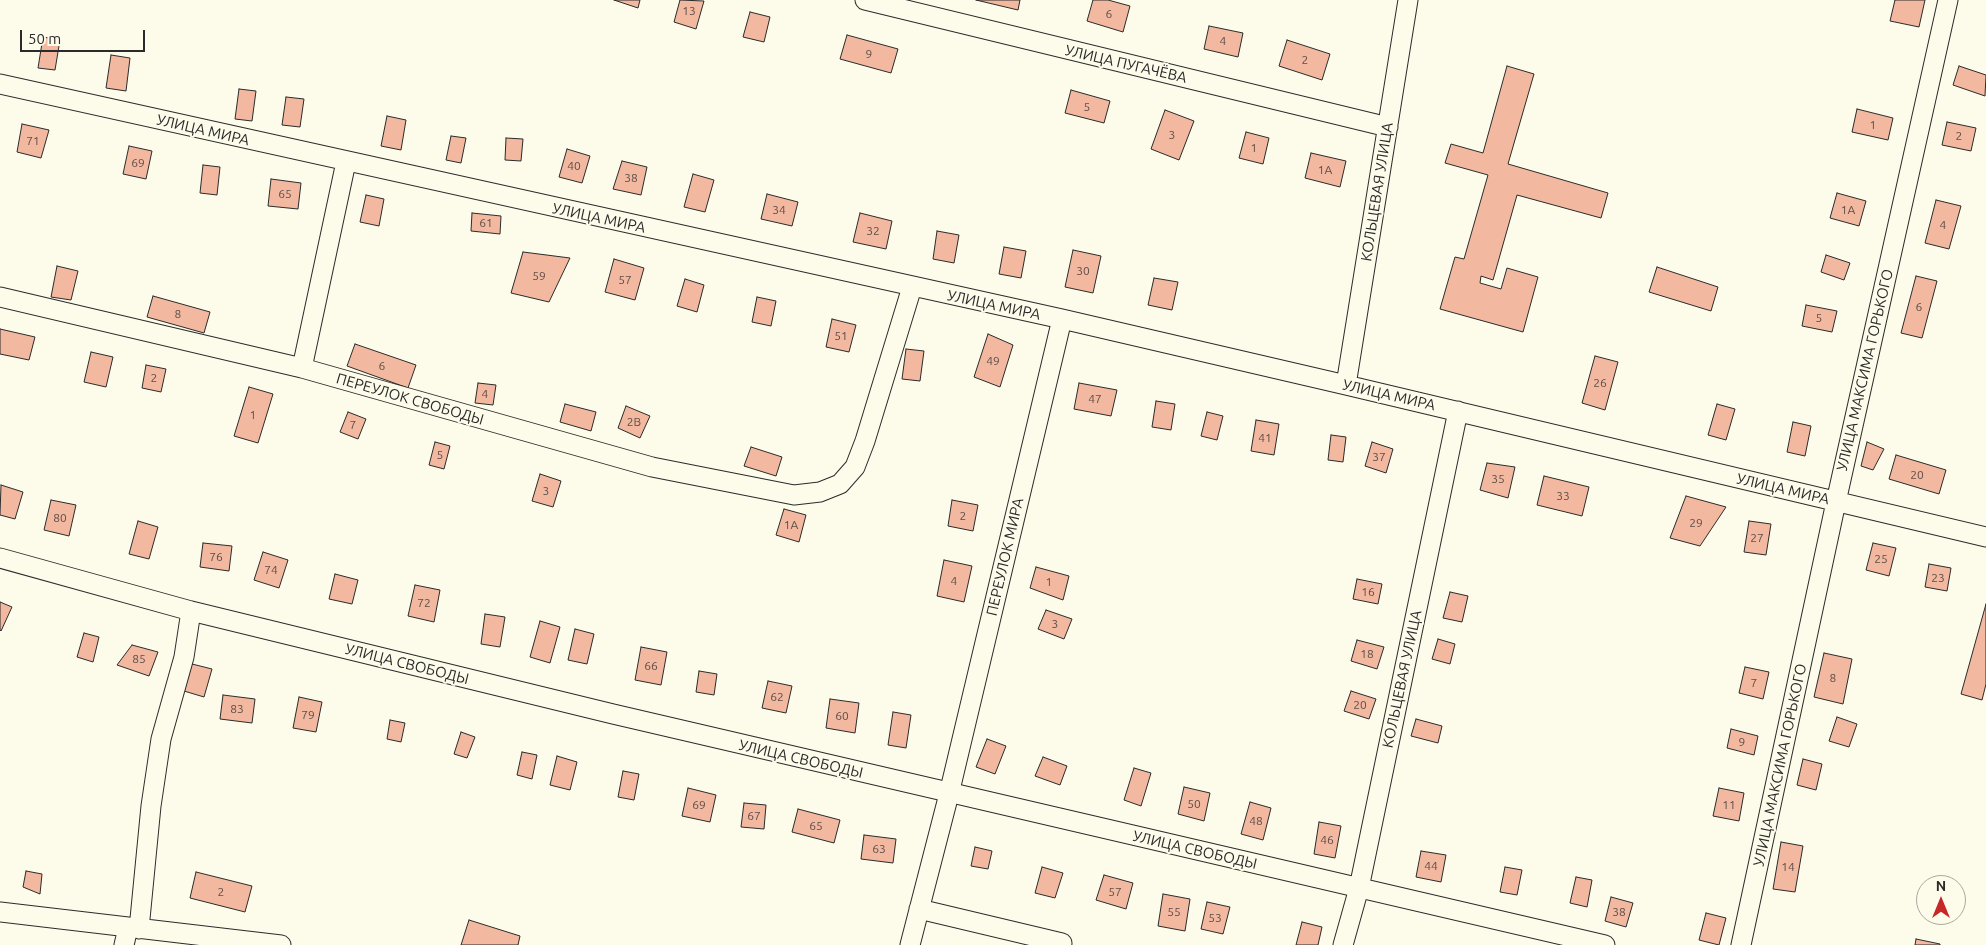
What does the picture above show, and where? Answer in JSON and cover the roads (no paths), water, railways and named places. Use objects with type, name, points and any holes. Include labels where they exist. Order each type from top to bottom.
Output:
[{"type":"street","name":"УЛИЦА ПУГАЧЁВА","points":[[865,0],[1388,127]]},
{"type":"street","name":"КОЛЬЦЕВАЯ УЛИЦА","points":[[1346,384],[1408,0]]},
{"type":"street","name":"УЛИЦА МАКСИМА ГОРЬКОГО","points":[[1741,945],[1836,502],[1948,0]]},
{"type":"street","name":"УЛИЦА МИРА","points":[[0,84],[1346,384],[1986,537]]},
{"type":"street","points":[[302,368],[346,162]]},
{"type":"street","name":"ПЕРЕУЛОК СВОБОДЫ","points":[[0,297],[302,368],[652,467],[794,495],[820,492],[840,484],[854,467],[865,441],[912,286]]},
{"type":"street","name":"ПЕРЕУЛОК МИРА","points":[[910,945],[949,794],[1062,320]]},
{"type":"street","name":"КОЛЬЦЕВАЯ УЛИЦА","points":[[1343,945],[1359,888],[1458,411]]},
{"type":"street","name":"УЛИЦА СВОБОДЫ","points":[[0,558],[191,611],[603,712],[949,794],[1605,945]]},
{"type":"street","points":[[131,934],[161,739],[184,657],[191,611]]},
{"type":"street","points":[[919,909],[1062,943]]},
{"type":"street","points":[[0,912],[131,934],[281,945]]}]
